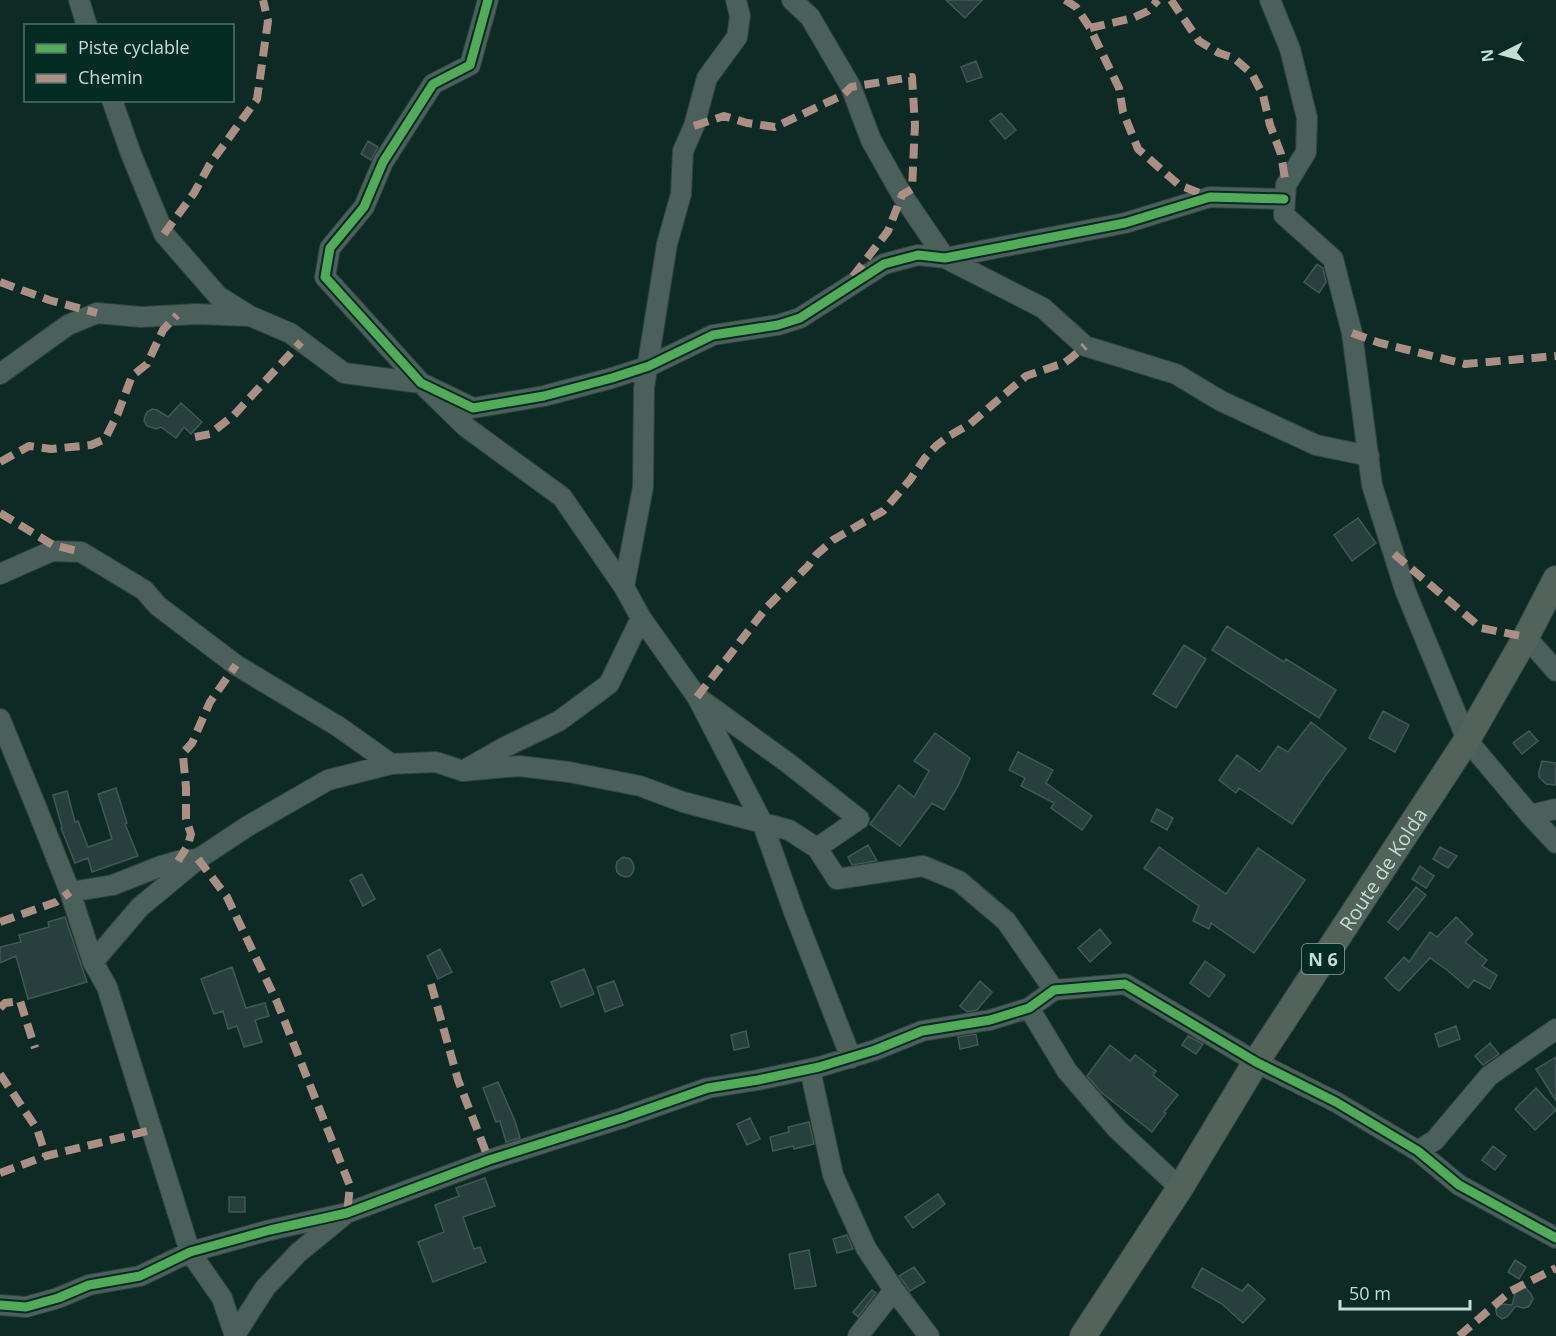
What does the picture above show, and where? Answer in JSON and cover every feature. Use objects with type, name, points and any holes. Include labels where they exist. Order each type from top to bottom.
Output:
[{"type":"main road","name":"Route de Kolda","points":[[1083,1336],[1180,1188],[1256,1062],[1467,740],[1526,637],[1556,579]]},
{"type":"street","points":[[79,0],[86,24]]},
{"type":"street","points":[[488,0],[470,65],[433,84],[384,162],[364,207],[330,248],[325,277],[421,383],[466,427],[562,497],[624,586],[641,618],[697,697],[762,822],[794,912],[851,1058]]},
{"type":"street","points":[[624,586],[643,487],[644,388],[667,243],[681,194],[683,151],[694,126],[707,78],[737,37],[740,16],[736,0]]},
{"type":"street","points":[[792,0],[810,17],[851,87],[871,140],[881,158],[902,195],[945,258],[1043,308],[1085,346],[1176,374],[1221,401],[1316,445],[1368,456]]},
{"type":"street","points":[[1270,0],[1290,49],[1307,118],[1306,152],[1286,185],[1284,215],[1333,259],[1352,333],[1372,485],[1405,590],[1467,740],[1556,843]]},
{"type":"street","points":[[113,102],[164,234],[219,296],[250,316],[290,333],[344,372],[421,383],[473,408],[544,396],[612,378],[649,366],[713,335],[778,325],[800,318],[884,264],[918,255],[945,258],[1125,223],[1210,197],[1284,199]]},
{"type":"street","points":[[0,374],[68,325],[97,313],[141,317],[197,314],[250,316]]},
{"type":"street","points":[[0,574],[52,551],[81,552],[144,590],[158,606],[236,665],[339,727],[391,764]]},
{"type":"street","points":[[463,771],[504,747],[559,721],[609,684],[641,618]]},
{"type":"street","points":[[1526,637],[1556,671]]},
{"type":"street","points":[[697,697],[788,763],[859,819],[817,848]]},
{"type":"street","points":[[0,719],[70,892],[93,962],[107,987],[190,1252],[222,1298],[235,1335]]},
{"type":"street","points":[[93,962],[140,907],[198,859],[248,826],[328,780],[391,764],[436,762],[463,771],[519,766],[569,772],[640,786],[683,802],[789,830],[817,848],[837,879],[923,866],[959,881],[1006,921],[1054,990]]},
{"type":"street","points":[[1530,815],[1556,808]]},
{"type":"street","points":[[70,892],[113,885],[160,866],[198,859]]},
{"type":"street","points":[[0,1305],[26,1307],[58,1298],[89,1285],[140,1275],[190,1252],[270,1230],[347,1213],[489,1160],[708,1088],[810,1069],[875,1050],[922,1031],[990,1020],[1029,1008],[1054,990],[1125,984],[1256,1062],[1336,1102],[1418,1151],[1458,1185],[1556,1238]]},
{"type":"street","points":[[1029,1008],[1067,1071],[1117,1129],[1180,1188]]},
{"type":"street","points":[[1418,1151],[1435,1140],[1489,1076],[1556,1029]]},
{"type":"street","points":[[810,1069],[833,1175],[866,1248],[929,1336]]},
{"type":"street","points":[[235,1335],[273,1279],[298,1253],[347,1213]]},
{"type":"street","points":[[858,1336],[894,1290]]},
{"type":"building","points":[[946,0],[982,0],[965,18]]},
{"type":"building","points":[[976,61],[982,77],[967,82],[961,67]]},
{"type":"building","points":[[1001,113],[1016,130],[1005,139],[990,121]]},
{"type":"building","points":[[368,141],[378,147],[371,160],[361,154]]},
{"type":"building","points":[[1317,264],[1323,268],[1326,282],[1319,293],[1304,282]]},
{"type":"building","points":[[181,403],[202,422],[191,434],[184,427],[176,438],[161,427],[156,429],[147,426],[144,421],[147,412],[152,409],[168,417]]},
{"type":"building","points":[[1358,518],[1376,543],[1352,561],[1334,535]]},
{"type":"building","points":[[1227,626],[1284,662],[1286,659],[1336,690],[1319,718],[1212,650]]},
{"type":"building","points":[[1184,645],[1206,659],[1176,708],[1153,694]]},
{"type":"building","points":[[1383,711],[1409,725],[1395,752],[1369,738]]},
{"type":"building","points":[[1311,722],[1346,749],[1292,824],[1239,788],[1236,793],[1219,780],[1237,755],[1260,772],[1278,746],[1288,752]]},
{"type":"building","points":[[1529,731],[1538,741],[1522,754],[1513,743]]},
{"type":"building","points":[[935,733],[970,758],[944,810],[932,803],[900,846],[870,824],[899,785],[914,797],[929,771],[914,761]]},
{"type":"building","points":[[1018,752],[1053,770],[1046,783],[1092,816],[1082,830],[1051,808],[1054,803],[1021,786],[1025,778],[1009,770]]},
{"type":"building","points":[[1542,761],[1556,763],[1556,785],[1546,784],[1539,777]]},
{"type":"building","points":[[116,788],[127,823],[125,824],[138,856],[92,872],[88,858],[75,863],[61,828],[53,795],[67,791],[75,822],[78,821],[88,847],[112,839],[98,794]]},
{"type":"building","points":[[1157,809],[1173,818],[1167,830],[1151,821]]},
{"type":"building","points":[[868,845],[877,861],[852,865],[848,857]]},
{"type":"building","points":[[1159,847],[1226,894],[1258,848],[1305,880],[1254,953],[1211,923],[1209,929],[1193,921],[1199,906],[1144,868]]},
{"type":"building","points":[[1440,847],[1457,856],[1448,868],[1433,859]]},
{"type":"building","points":[[623,857],[630,859],[633,863],[634,868],[630,876],[625,877],[617,872],[617,862]]},
{"type":"building","points":[[1420,866],[1434,876],[1426,888],[1412,879]]},
{"type":"building","points":[[362,874],[375,899],[363,906],[350,880]]},
{"type":"building","points":[[1416,887],[1426,895],[1398,930],[1388,922]]},
{"type":"building","points":[[65,917],[87,982],[28,999],[16,956],[0,963],[0,947],[21,942],[19,935],[49,927],[48,922]]},
{"type":"building","points":[[1456,917],[1473,934],[1465,942],[1487,960],[1482,966],[1497,975],[1490,989],[1474,980],[1468,988],[1430,958],[1399,991],[1385,978],[1404,957],[1409,962],[1430,932],[1437,937]]},
{"type":"building","points":[[1100,929],[1111,943],[1090,962],[1078,948]]},
{"type":"building","points":[[440,949],[452,972],[438,979],[427,956]]},
{"type":"building","points":[[1205,961],[1225,975],[1209,997],[1190,983]]},
{"type":"building","points":[[232,967],[246,1008],[265,1003],[269,1016],[255,1020],[262,1042],[244,1047],[237,1026],[228,1029],[223,1011],[214,1014],[201,979]]},
{"type":"building","points":[[584,969],[594,994],[561,1007],[551,982]]},
{"type":"building","points":[[614,981],[623,1005],[605,1012],[597,987]]},
{"type":"building","points":[[980,981],[992,992],[977,1010],[967,1012],[960,1006]]},
{"type":"building","points":[[1456,1026],[1460,1039],[1439,1047],[1435,1034]]},
{"type":"building","points":[[746,1031],[749,1047],[734,1050],[731,1035]]},
{"type":"building","points":[[976,1034],[978,1045],[960,1049],[958,1037]]},
{"type":"building","points":[[1188,1036],[1203,1044],[1196,1054],[1182,1045]]},
{"type":"building","points":[[1490,1043],[1499,1054],[1483,1065],[1475,1056]]},
{"type":"building","points":[[1110,1045],[1130,1061],[1135,1055],[1156,1071],[1153,1075],[1178,1095],[1152,1132],[1102,1093],[1087,1076]]},
{"type":"building","points":[[1556,1057],[1556,1101],[1536,1069]]},
{"type":"building","points":[[498,1082],[520,1138],[506,1142],[500,1121],[496,1122],[483,1088]]},
{"type":"building","points":[[1536,1088],[1556,1110],[1535,1130],[1515,1109]]},
{"type":"building","points":[[750,1118],[760,1139],[747,1145],[737,1124]]},
{"type":"building","points":[[809,1122],[814,1144],[773,1151],[770,1137],[789,1132],[788,1127]]},
{"type":"building","points":[[1493,1146],[1506,1156],[1495,1170],[1482,1160]]},
{"type":"building","points":[[485,1178],[495,1206],[463,1217],[474,1249],[480,1247],[486,1262],[433,1282],[418,1242],[444,1232],[435,1205],[459,1196],[456,1188]]},
{"type":"building","points":[[938,1194],[945,1204],[913,1228],[905,1217]]},
{"type":"building","points":[[229,1197],[245,1197],[245,1212],[229,1212]]},
{"type":"building","points":[[847,1235],[853,1249],[837,1253],[833,1239]]},
{"type":"building","points":[[809,1250],[816,1286],[795,1289],[789,1254]]},
{"type":"building","points":[[1515,1260],[1526,1267],[1519,1279],[1508,1272]]},
{"type":"building","points":[[914,1267],[925,1282],[910,1291],[899,1276]]},
{"type":"building","points":[[1202,1268],[1242,1291],[1248,1284],[1265,1299],[1243,1323],[1222,1304],[1192,1287]]},
{"type":"building","points":[[1523,1285],[1531,1294],[1533,1299],[1531,1303],[1528,1307],[1523,1308],[1516,1306],[1507,1317],[1502,1319],[1497,1315],[1496,1308],[1502,1304],[1512,1305],[1515,1294]]},
{"type":"building","points":[[872,1290],[876,1293],[858,1317],[853,1312]]},
{"type":"marked path","points":[[164,234],[194,193],[210,164],[257,99],[268,21],[263,0]]},
{"type":"marked path","points":[[1065,0],[1076,7],[1090,28],[1119,88],[1123,112],[1138,149],[1179,185],[1210,197]]},
{"type":"marked path","points":[[1090,28],[1133,18],[1148,11],[1158,0]]},
{"type":"marked path","points":[[1171,0],[1199,41],[1219,53],[1234,58],[1252,74],[1263,95],[1270,125],[1281,154],[1286,185]]},
{"type":"marked path","points":[[694,126],[724,116],[747,123],[775,127],[843,95],[851,87],[912,77],[915,125],[912,189],[902,195],[888,231],[851,279]]},
{"type":"marked path","points":[[0,282],[49,300],[97,313]]},
{"type":"marked path","points":[[0,462],[29,446],[51,449],[91,445],[105,439],[132,376],[147,364],[163,330],[177,315]]},
{"type":"marked path","points":[[1352,333],[1380,343],[1465,364],[1556,356]]},
{"type":"marked path","points":[[195,437],[210,434],[234,415],[301,342]]},
{"type":"marked path","points":[[697,697],[767,607],[816,555],[833,540],[883,511],[936,446],[970,424],[1026,376],[1064,363],[1085,346]]},
{"type":"marked path","points":[[0,513],[53,545],[81,552]]},
{"type":"marked path","points":[[1394,554],[1481,628],[1526,637]]},
{"type":"marked path","points":[[178,861],[188,845],[191,834],[186,819],[184,752],[192,743],[210,702],[236,665]]},
{"type":"marked path","points":[[198,859],[227,897],[277,1002],[350,1186],[347,1213]]},
{"type":"marked path","points":[[0,922],[56,902],[70,892]]},
{"type":"marked path","points":[[431,984],[458,1080],[489,1160]]},
{"type":"marked path","points":[[0,1008],[5,1003],[20,1001],[35,1048]]},
{"type":"marked path","points":[[0,1074],[37,1129],[46,1156]]},
{"type":"marked path","points":[[0,1173],[46,1156],[151,1130]]},
{"type":"marked path","points":[[1459,1336],[1511,1291],[1556,1268]]},
{"type":"cycle path","points":[[488,0],[470,65],[433,84],[383,162],[364,207],[330,248],[325,277],[421,383],[473,408],[544,396],[612,378],[649,366],[713,335],[778,325],[800,318],[884,264],[918,255],[945,258],[1125,223],[1210,197],[1284,199]]},
{"type":"cycle path","points":[[0,1305],[26,1307],[58,1298],[89,1285],[140,1276],[190,1252],[270,1230],[347,1213],[489,1160],[708,1088],[819,1067],[875,1050],[922,1031],[990,1020],[1029,1008],[1054,990],[1125,984],[1256,1062],[1336,1102],[1418,1151],[1459,1185],[1556,1238]]}]
